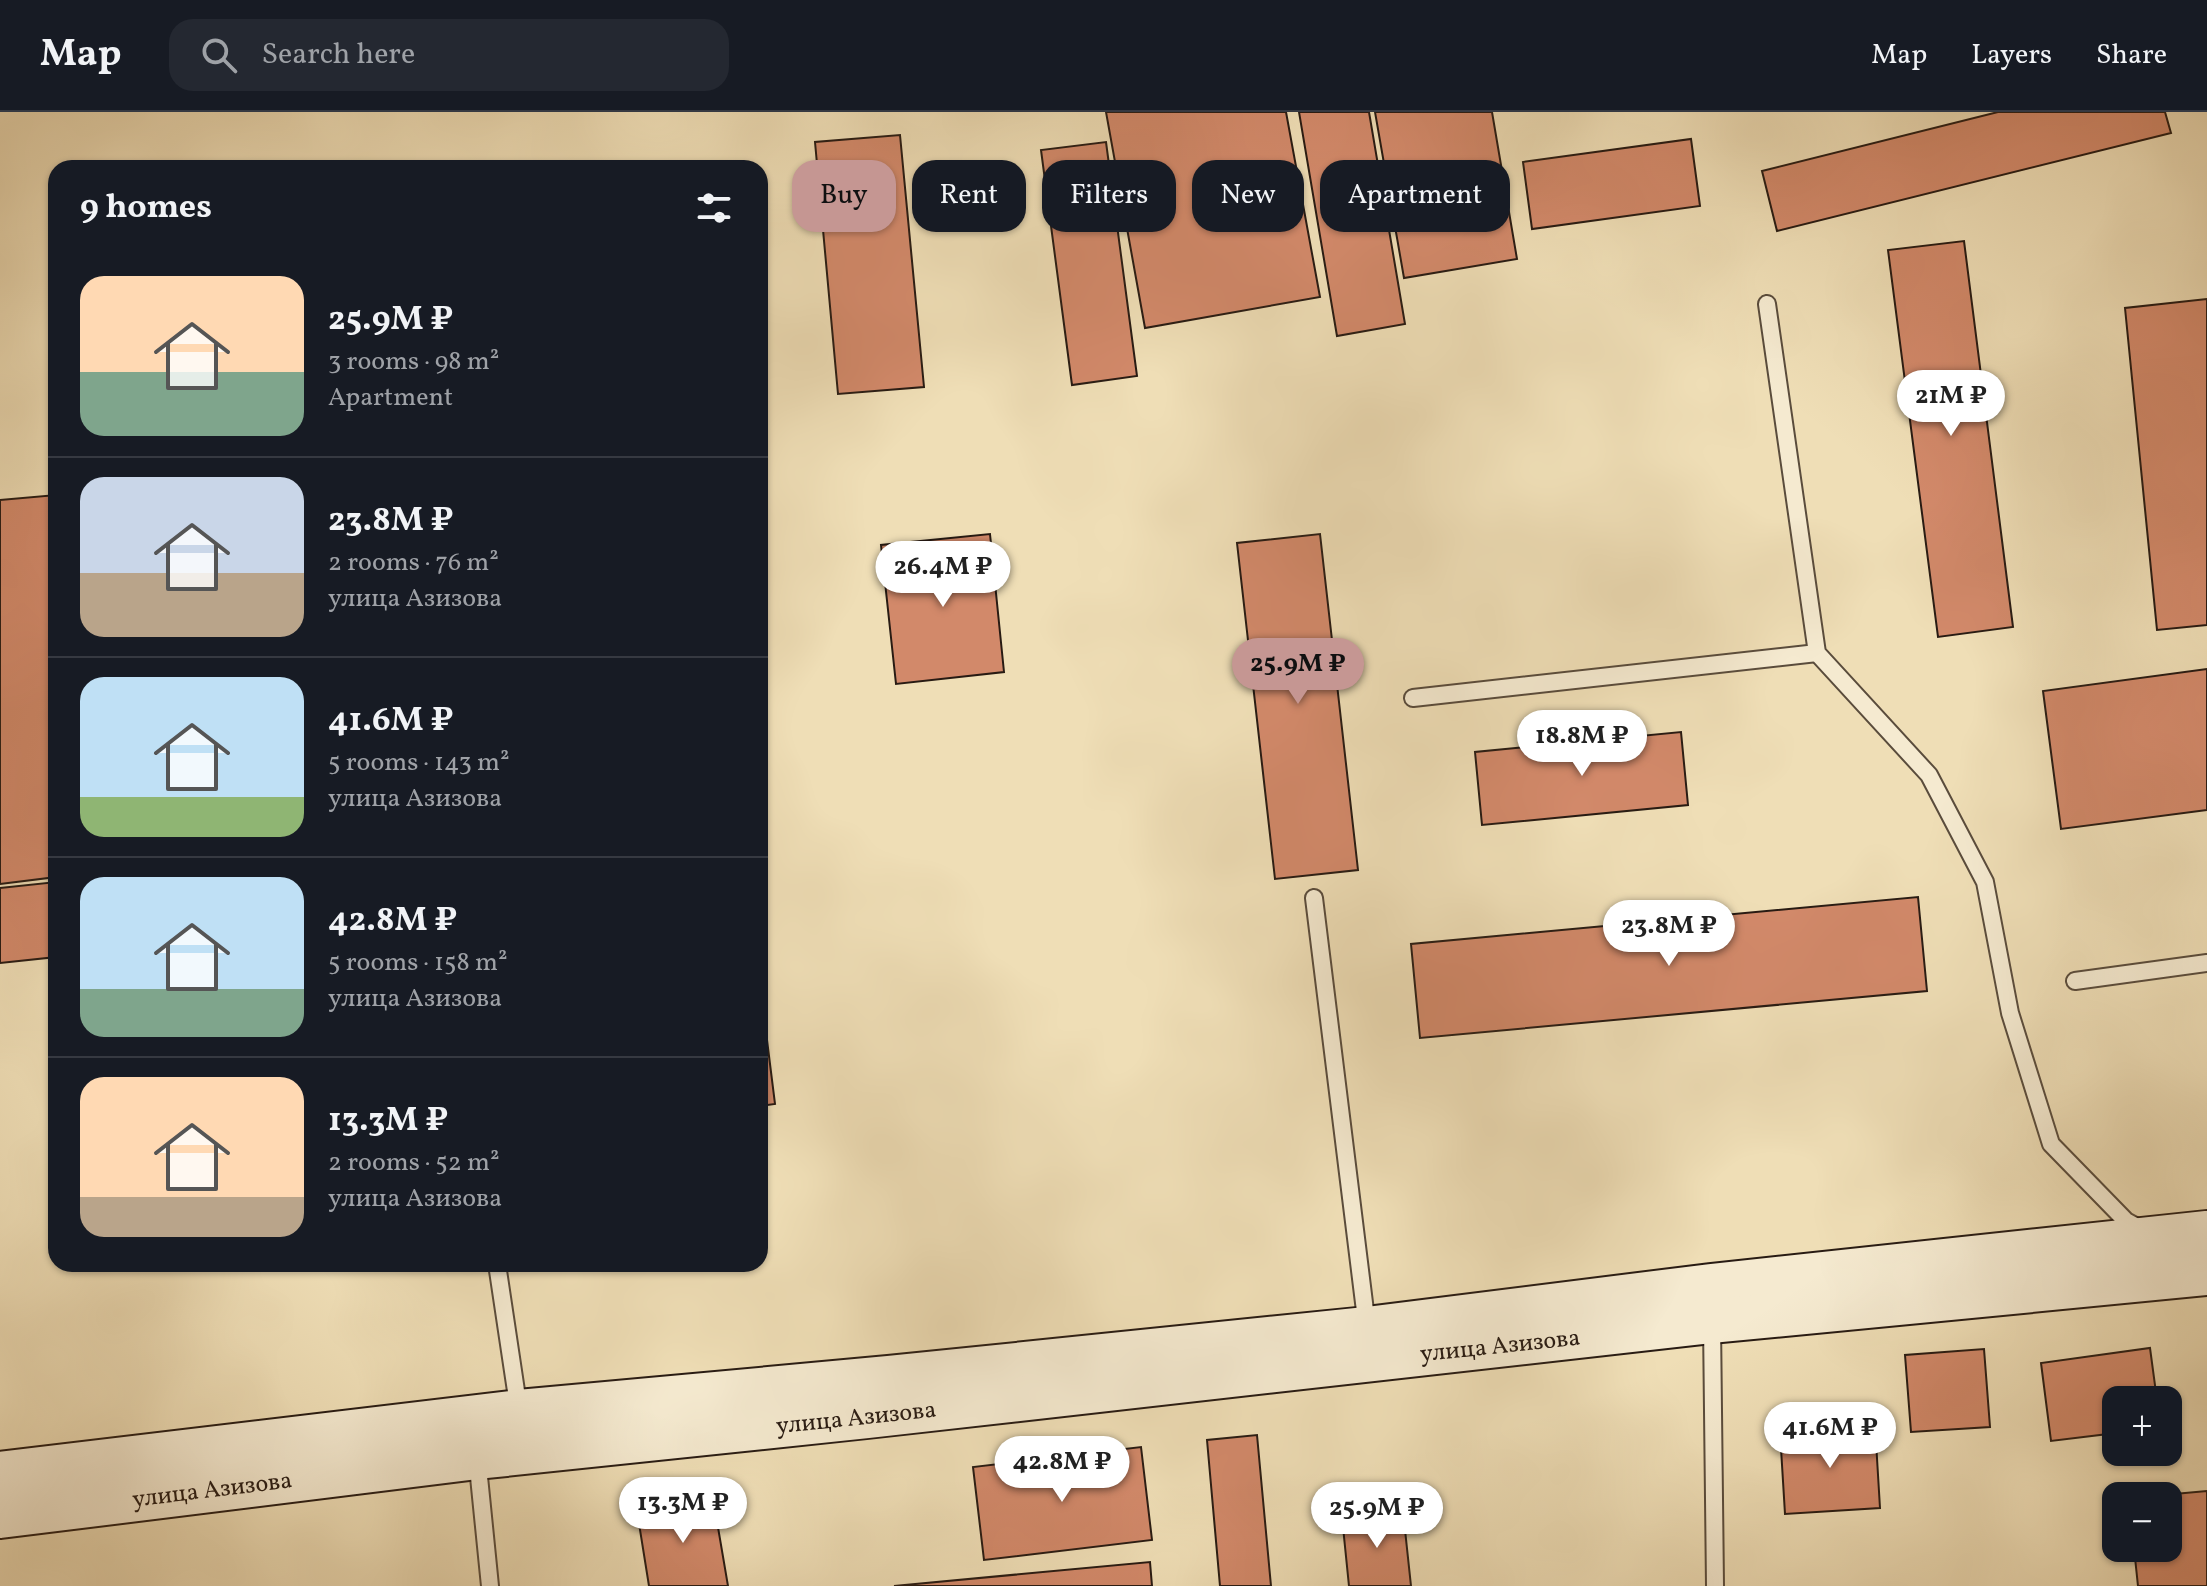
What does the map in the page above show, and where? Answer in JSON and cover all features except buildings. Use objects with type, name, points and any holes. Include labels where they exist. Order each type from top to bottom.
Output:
[{"type":"main road","name":"улица Азизова","points":[[0,1474],[475,1438],[883,1414],[1712,1304],[2207,1233]]},
{"type":"main road","name":"улица Азизова","points":[[0,1516],[475,1438],[519,1412],[1367,1329],[2207,1273]]},
{"type":"lane","points":[[1767,304],[1817,653],[1929,775],[1985,882],[2010,1013],[2051,1144],[2126,1221],[2159,1239]]},
{"type":"lane","points":[[1413,698],[1817,653]]},
{"type":"lane","points":[[1314,898],[1367,1329]]},
{"type":"lane","points":[[2075,981],[2207,963]]},
{"type":"lane","points":[[498,1272],[519,1412]]},
{"type":"lane","points":[[1712,1304],[1715,1586]]},
{"type":"lane","points":[[475,1438],[490,1586]]}]
